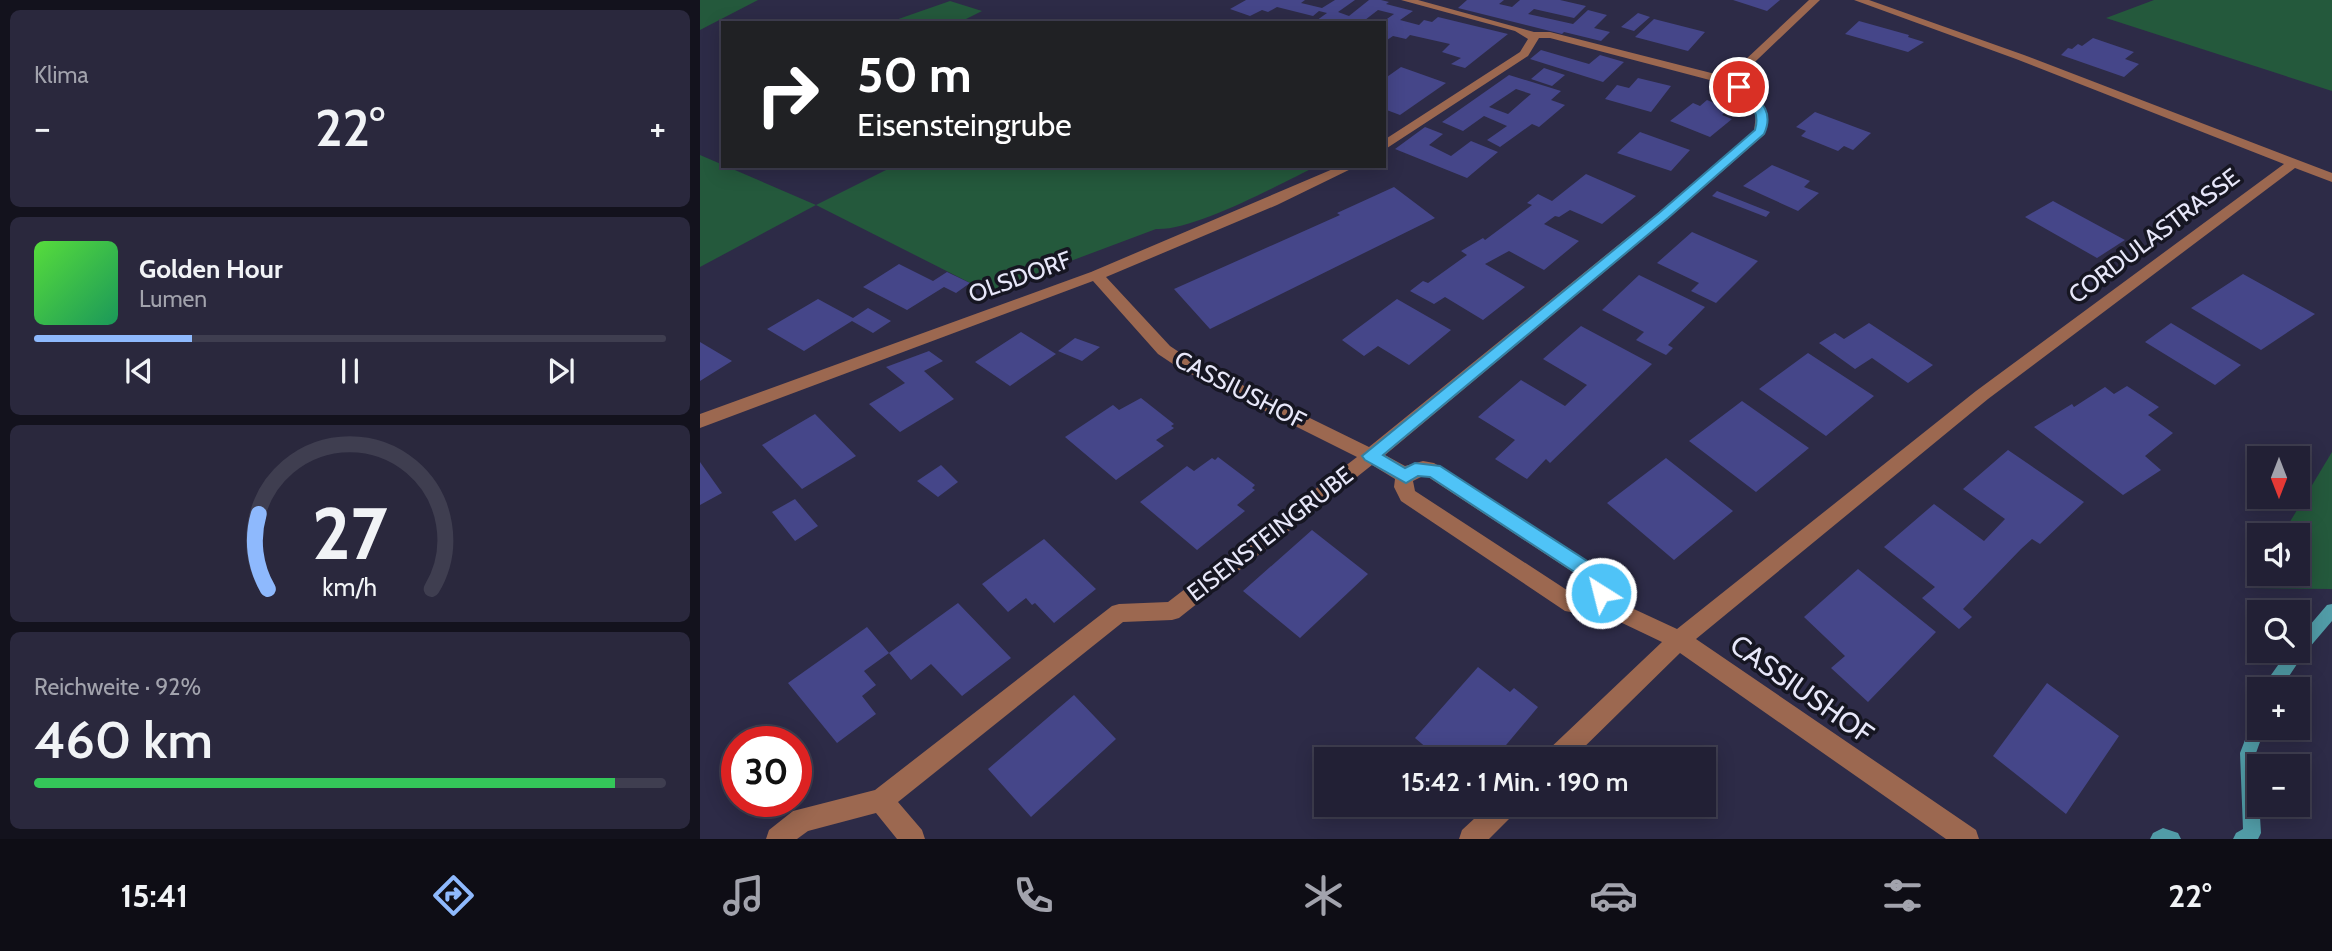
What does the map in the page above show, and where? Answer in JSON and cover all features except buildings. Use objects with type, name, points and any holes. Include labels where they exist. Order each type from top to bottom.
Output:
[{"type":"street","points":[[1386,145],[1524,54],[1532,43],[1532,34],[1406,0]]},
{"type":"street","points":[[1729,81],[1815,0]]},
{"type":"street","name":"CORDULASTRASSE","points":[[1859,0],[2020,57],[2295,162]]},
{"type":"street","name":"EISENSTEINGRUBE","points":[[778,839],[802,820],[881,800],[1119,613],[1172,611],[1371,456],[1664,215],[1760,132],[1764,119],[1761,107],[1753,97],[1729,81],[1550,35],[1532,34]]},
{"type":"street","points":[[2295,162],[2332,178]]},
{"type":"street","name":"CORDULASTRASSE","points":[[1568,747],[1679,640],[1982,395],[2295,162]]},
{"type":"street","name":"OLSDORF","points":[[700,421],[1096,275],[1284,198],[1347,168]]},
{"type":"street","name":"CASSIUSHOF","points":[[1096,275],[1151,337],[1174,357],[1406,476],[1403,487],[1408,496],[1572,606],[1587,606],[1597,601],[1679,640],[1967,839]]},
{"type":"street","points":[[1406,476],[1415,470],[1434,470],[1595,576],[1601,587],[1597,601]]},
{"type":"street","points":[[881,800],[913,839]]},
{"type":"street","points":[[1471,839],[1494,817]]},
{"type":"green space","points":[[700,0],[758,0],[700,30]]},
{"type":"green space","points":[[2154,0],[2332,0],[2332,91],[2106,18]]},
{"type":"green space","points":[[950,1],[982,11],[962,21],[893,21]]},
{"type":"green space","points":[[700,155],[721,164],[721,168],[730,168],[816,205],[700,267]]},
{"type":"green space","points":[[890,168],[1313,168],[1214,215],[1172,228],[1156,229],[1020,280],[1013,288],[994,295],[816,205]]},
{"type":"green space","points":[[2332,452],[2332,589],[2251,588],[2310,586],[2310,523],[2289,523],[2298,509],[2310,509],[2310,489]]},
{"type":"waterway","points":[[2310,636],[2332,610]]},
{"type":"waterway","points":[[2278,677],[2288,663]]},
{"type":"waterway","points":[[2242,839],[2252,833],[2248,753],[2253,740]]},
{"type":"waterway","points":[[2159,839],[2172,839]]},
{"type":"route","points":[[1601,593],[1599,580],[1595,576],[1434,470],[1415,470],[1406,476],[1371,456],[1664,215],[1760,132],[1764,119],[1761,107],[1739,87]]}]
